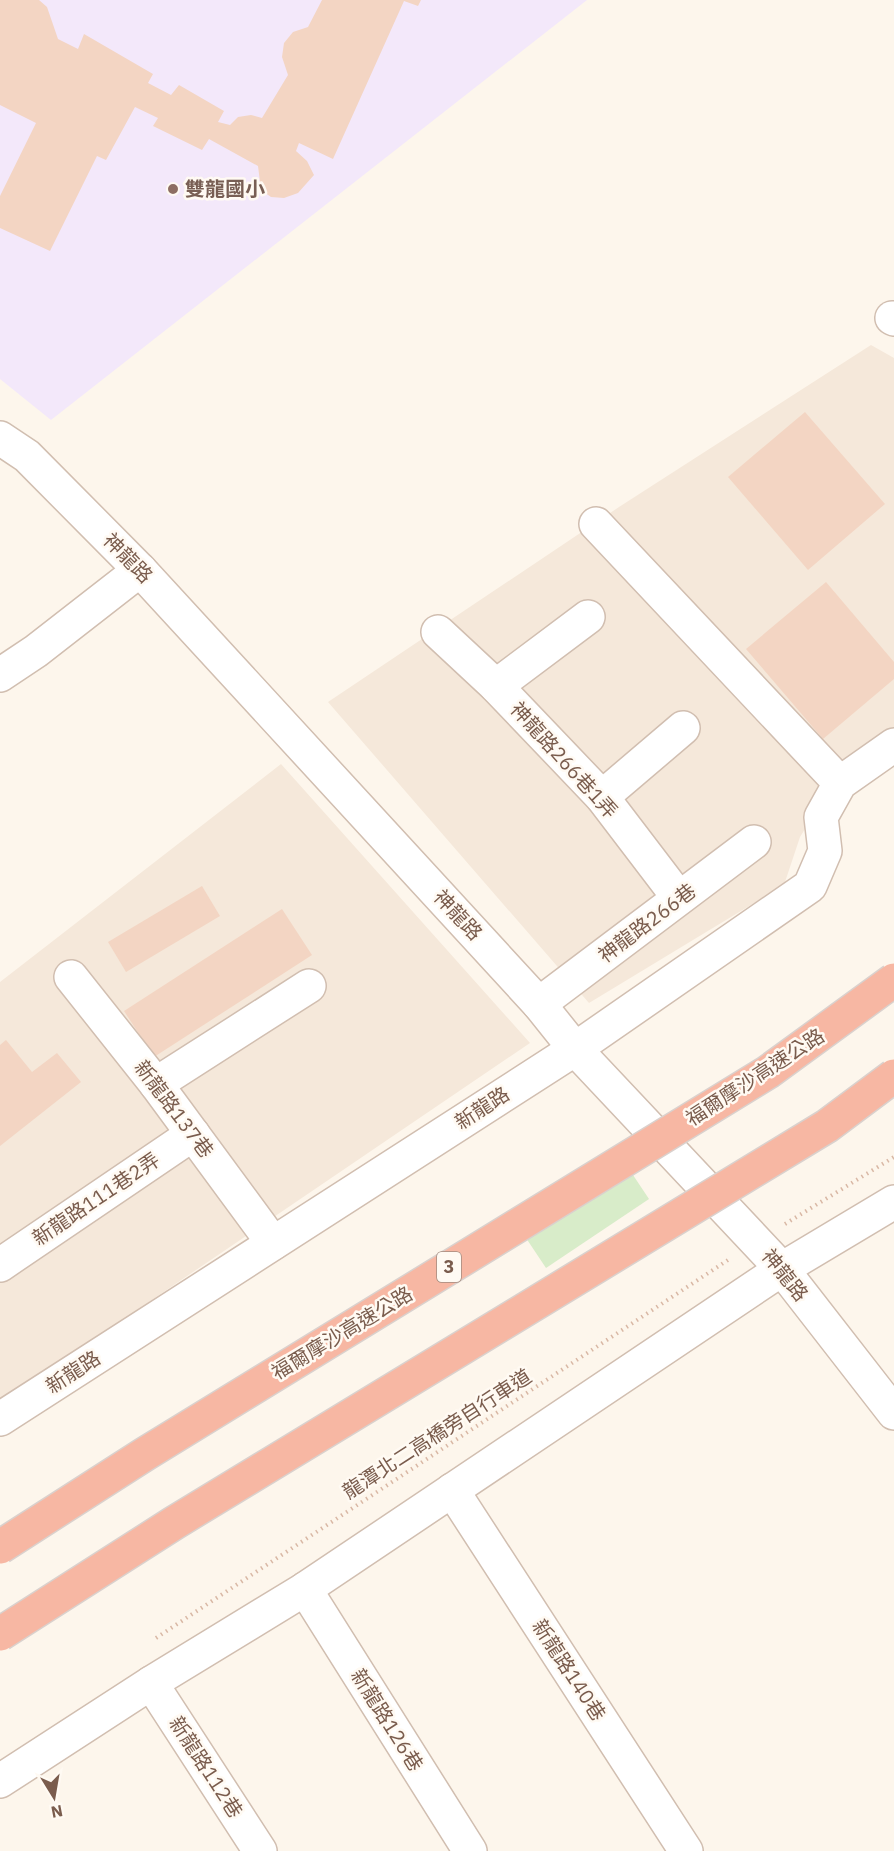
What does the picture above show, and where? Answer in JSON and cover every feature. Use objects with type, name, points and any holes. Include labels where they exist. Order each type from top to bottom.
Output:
[{"type":"highway","name":"福爾摩沙高速公路","points":[[0,1547],[145,1454],[768,1072],[894,980]]},
{"type":"highway","points":[[0,1634],[174,1523],[827,1126],[894,1076]]},
{"type":"street","name":"神龍路","points":[[0,438],[27,456],[140,570],[539,1004],[575,1049],[757,1241],[782,1269],[894,1413]]},
{"type":"street","points":[[596,524],[840,783]]},
{"type":"street","points":[[0,675],[36,651],[140,570]]},
{"type":"street","points":[[496,686],[588,617]]},
{"type":"street","name":"神龍路266巷1弄","points":[[438,632],[496,686],[602,797],[679,898]]},
{"type":"street","points":[[602,797],[682,728]]},
{"type":"street","name":"新龍路","points":[[0,1419],[575,1049],[810,886],[825,851],[821,818],[840,783],[894,745]]},
{"type":"street","name":"神龍路266巷","points":[[539,1004],[754,842]]},
{"type":"street","name":"新龍路137巷","points":[[71,977],[156,1084],[273,1243]]},
{"type":"street","points":[[156,1084],[309,986]]},
{"type":"street","name":"新龍路111巷2弄","points":[[0,1265],[193,1134]]},
{"type":"street","points":[[0,1781],[151,1683],[305,1589],[782,1269],[894,1202]]},
{"type":"street","name":"新龍路140巷","points":[[452,1490],[686,1851]]},
{"type":"street","name":"新龍路126巷","points":[[305,1589],[470,1851]]},
{"type":"street","name":"新龍路112巷","points":[[151,1683],[260,1851]]},
{"type":"path","name":"龍潭北二高橋旁自行車道","points":[[149,1642],[757,1241],[894,1157]]},
{"type":"shaded area","name":"雙龍國小","points":[[0,0],[587,0],[51,420],[0,379]]},
{"type":"shaded area","points":[[871,345],[894,358],[894,738],[839,774],[800,837],[784,885],[589,1003],[328,702],[619,507]]},
{"type":"shaded area","points":[[281,764],[530,1043],[12,1395],[0,1407],[0,982]]},
{"type":"green space","points":[[615,1148],[649,1199],[546,1268],[512,1217]]},
{"type":"building","points":[[0,0],[39,0],[47,7],[58,39],[78,49],[84,34],[153,74],[148,83],[171,95],[179,85],[224,111],[218,122],[230,125],[238,117],[251,115],[262,118],[288,75],[282,57],[284,43],[293,32],[308,27],[322,0],[421,0],[418,6],[404,1],[333,159],[299,143],[296,151],[307,161],[314,175],[298,193],[284,198],[271,197],[261,190],[258,166],[209,139],[202,150],[153,126],[158,118],[135,107],[106,160],[97,156],[50,251],[0,228],[0,196],[36,123],[0,105]]},
{"type":"building","points":[[805,412],[885,504],[808,570],[728,477]]},
{"type":"building","points":[[826,582],[894,662],[894,679],[823,739],[746,649]]},
{"type":"building","points":[[202,886],[220,916],[126,972],[108,942]]},
{"type":"building","points":[[282,909],[312,955],[154,1057],[124,1011]]},
{"type":"building","points":[[6,1040],[32,1072],[57,1053],[81,1082],[0,1146],[0,1045]]},
{"type":"place","name":"雙龍國小","points":[[173,189]]}]
